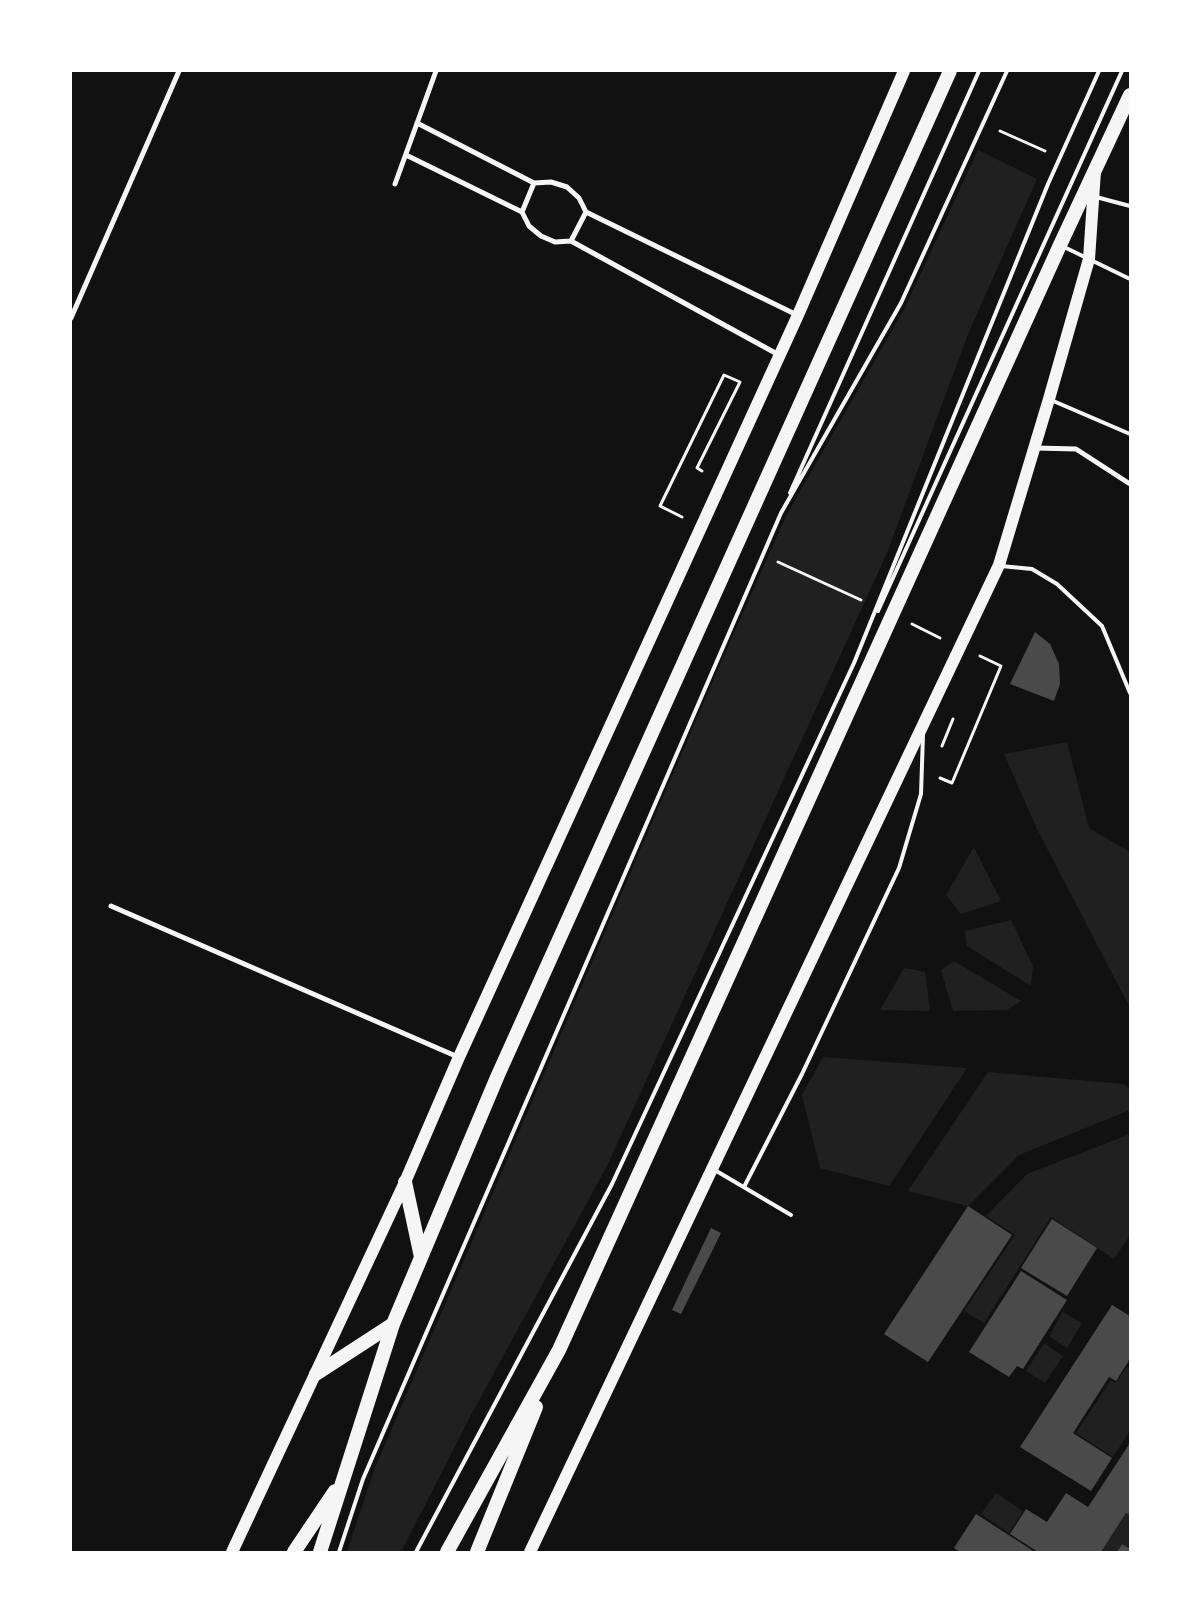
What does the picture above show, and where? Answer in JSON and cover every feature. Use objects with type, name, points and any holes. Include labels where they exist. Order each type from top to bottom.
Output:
[{"type":"highway","points":[[320,1552],[393,1324],[498,1075],[950,71]]},
{"type":"highway","points":[[477,1552],[559,1350],[1060,245],[1089,196],[1096,168],[1129,98]]},
{"type":"highway","points":[[405,1182],[421,1258]]},
{"type":"highway","points":[[316,1374],[393,1324]]},
{"type":"highway","points":[[447,1552],[559,1350]]},
{"type":"highway","points":[[294,1552],[343,1478]]},
{"type":"main road","points":[[232,1552],[405,1182],[458,1058],[798,315],[904,71]]},
{"type":"main road","points":[[530,1552],[998,565],[1035,448],[1089,259],[1089,196]]},
{"type":"street","points":[[71,318],[179,71]]},
{"type":"street","points":[[395,184],[436,71]]},
{"type":"street","points":[[417,123],[534,183],[551,182],[567,187],[579,198],[586,212],[798,315]]},
{"type":"street","points":[[406,154],[522,212],[529,226],[541,236],[555,242],[571,241],[779,355]]},
{"type":"street","points":[[522,212],[534,183]]},
{"type":"street","points":[[571,241],[586,212]]},
{"type":"street","points":[[1035,448],[1076,449],[1130,484]]},
{"type":"street","points":[[112,906],[458,1058]]},
{"type":"lane","points":[[339,1552],[363,1479],[781,513],[979,71]]},
{"type":"lane","points":[[781,513],[901,303],[1007,71]]},
{"type":"lane","points":[[854,663],[1048,184],[1099,71]]},
{"type":"lane","points":[[416,1552],[612,1184],[854,663],[1122,71]]},
{"type":"lane","points":[[1089,196],[1130,206]]},
{"type":"lane","points":[[1060,245],[1130,279]]},
{"type":"lane","points":[[1049,399],[1130,434]]},
{"type":"lane","points":[[998,565],[1032,569],[1057,584],[1102,626],[1130,693]]},
{"type":"lane","points":[[744,1187],[802,1074],[899,868],[921,794],[923,724]]},
{"type":"lane","points":[[713,1169],[791,1215]]},
{"type":"path","points":[[998,130],[1052,154]]},
{"type":"path","points":[[686,519],[660,506],[724,375],[740,382],[698,468],[722,481]]},
{"type":"path","points":[[775,560],[862,601]]},
{"type":"path","points":[[906,621],[940,638]]},
{"type":"path","points":[[937,777],[952,783],[1001,666],[975,654]]},
{"type":"path","points":[[977,664],[981,655]]},
{"type":"path","points":[[942,747],[957,710]]},
{"type":"shaded area","points":[[978,150],[1037,179],[968,334],[887,553],[607,1166],[470,1417],[401,1552],[347,1552],[374,1470],[718,669],[786,516],[905,308]]},
{"type":"shaded area","points":[[1067,742],[1089,828],[1130,852],[1130,1008],[1037,829],[1004,754]]},
{"type":"shaded area","points":[[974,847],[1001,901],[961,914],[946,895]]},
{"type":"shaded area","points":[[1011,920],[1033,966],[1031,986],[967,946],[965,931]]},
{"type":"shaded area","points":[[954,961],[1021,1001],[1007,1010],[953,1011],[941,970]]},
{"type":"shaded area","points":[[904,968],[925,972],[930,1011],[880,1010]]},
{"type":"shaded area","points":[[823,1057],[967,1068],[889,1186],[820,1168],[802,1095]]},
{"type":"shaded area","points":[[988,1072],[1123,1084],[1130,1089],[1130,1110],[1019,1155],[968,1206],[908,1191]]},
{"type":"shaded area","points":[[1130,1134],[1130,1235],[1114,1259],[1051,1217],[984,1323],[964,1311],[1015,1235],[986,1216],[1027,1174]]},
{"type":"shaded area","points":[[1063,1312],[1082,1323],[1067,1348],[1049,1336]]},
{"type":"shaded area","points":[[1044,1343],[1063,1356],[1045,1383],[1026,1371]]},
{"type":"shaded area","points":[[1127,1367],[1130,1369],[1130,1431],[1113,1457],[1076,1433],[1111,1380],[1115,1383]]},
{"type":"shaded area","points":[[996,1493],[1023,1511],[1009,1533],[981,1514]]},
{"type":"shaded area","points":[[1126,1513],[1130,1515],[1130,1549],[1122,1544],[1117,1552],[1101,1552]]},
{"type":"building","points":[[1035,632],[1050,644],[1059,664],[1060,684],[1054,701],[1010,684]]},
{"type":"building","points":[[968,1206],[1012,1235],[928,1362],[884,1334]]},
{"type":"building","points":[[1052,1219],[1097,1248],[1067,1296],[1021,1268]]},
{"type":"building","points":[[711,1228],[721,1233],[681,1314],[672,1310]]},
{"type":"building","points":[[1021,1271],[1067,1300],[1023,1369],[1017,1366],[1009,1377],[969,1352]]},
{"type":"building","points":[[1112,1305],[1130,1316],[1130,1359],[1116,1381],[1109,1377],[1073,1433],[1112,1458],[1091,1491],[1020,1447]]},
{"type":"building","points":[[1130,1443],[1130,1515],[1126,1513],[1101,1552],[1038,1552],[1010,1534],[1026,1509],[1047,1522],[1066,1493],[1088,1507]]},
{"type":"building","points":[[976,1514],[1035,1552],[960,1552],[954,1548]]},
{"type":"building","points":[[1122,1544],[1130,1549],[1130,1552],[1117,1552]]}]
